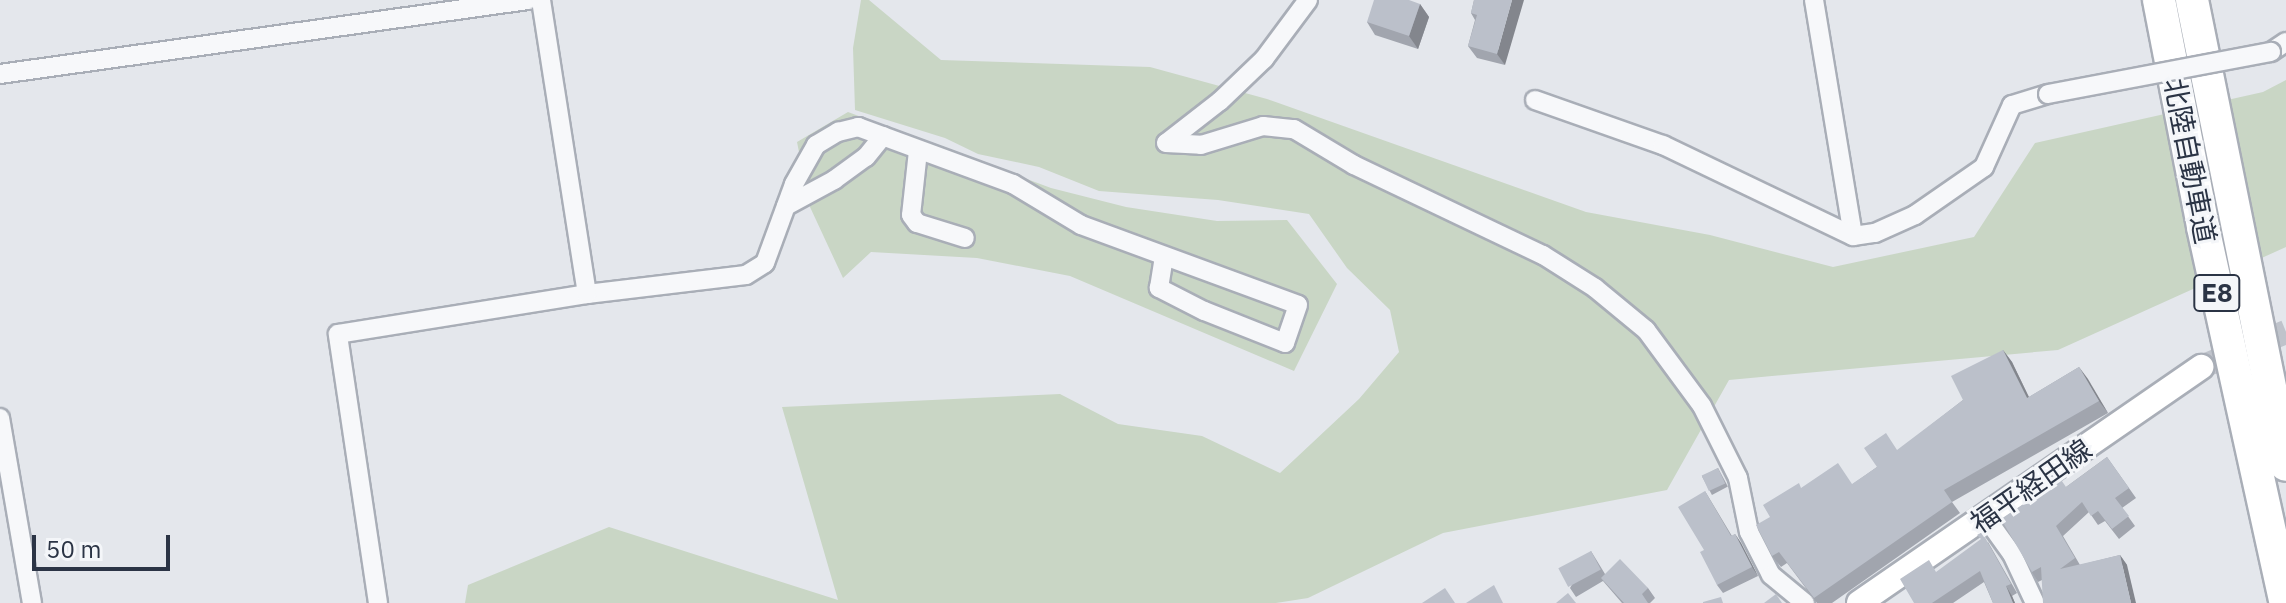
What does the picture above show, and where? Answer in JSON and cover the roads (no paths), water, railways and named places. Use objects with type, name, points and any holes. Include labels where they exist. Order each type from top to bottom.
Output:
[{"type":"highway","name":"北陸自動車道","points":[[2159,0],[2206,242],[2284,594]]},
{"type":"highway","name":"北陸自動車道","points":[[2192,0],[2286,465]]},
{"type":"main road","name":"福平経田線","points":[[1859,603],[2201,367]]},
{"type":"street","points":[[0,74],[528,0]]},
{"type":"street","points":[[541,0],[587,294]]},
{"type":"street","points":[[1308,0],[1264,59],[1220,101],[1166,143],[1201,145],[1263,126],[1294,129],[1367,171],[1543,255],[1595,288],[1646,330],[1702,406],[1738,478],[1749,532],[1771,575],[1805,603]]},
{"type":"street","points":[[1814,0],[1853,236]]},
{"type":"street","points":[[1535,100],[1663,145],[1853,236],[1875,233],[1915,215],[1984,167],[2012,105],[2048,94],[2278,47]]},
{"type":"street","points":[[378,603],[338,334],[587,294],[746,275],[765,263],[794,184],[816,145],[838,132],[858,127],[1013,184],[1081,225],[1298,305],[1285,343],[1204,311],[1159,288],[1164,256]]},
{"type":"street","points":[[786,206],[866,157],[883,136]]},
{"type":"street","points":[[918,151],[911,215],[917,223],[965,238]]},
{"type":"street","points":[[0,418],[32,603]]},
{"type":"street","points":[[1986,518],[2012,554],[2035,603]]},
{"type":"tunnel","points":[[2201,367],[2286,332]]}]
